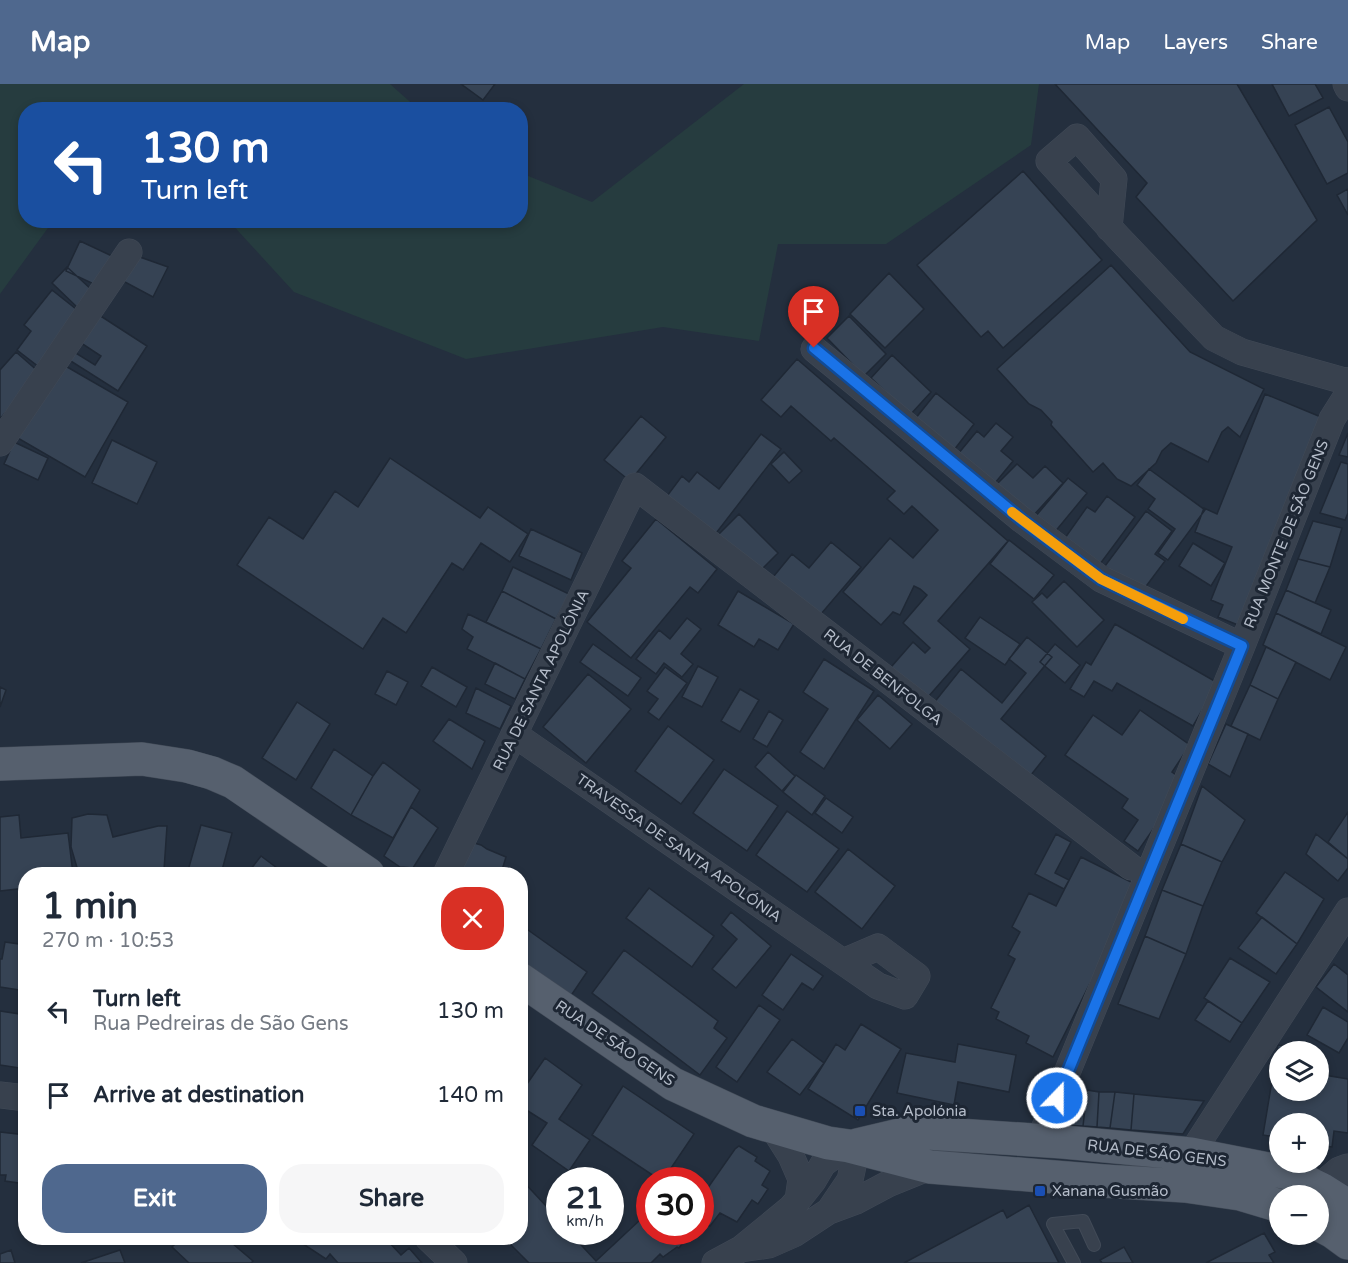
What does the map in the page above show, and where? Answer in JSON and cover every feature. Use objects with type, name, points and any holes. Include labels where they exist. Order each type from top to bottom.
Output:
[{"type":"main road","points":[[0,764],[142,759],[188,766],[233,782],[358,867]]},
{"type":"main road","name":"RUA DE SÃO GENS","points":[[528,984],[673,1084],[753,1121],[828,1143],[849,1146],[930,1167],[1185,1186],[1240,1194],[1269,1203]]},
{"type":"main road","name":"RUA DE SÃO GENS","points":[[849,1146],[912,1132],[1062,1142],[1191,1154],[1288,1173],[1334,1198]]},
{"type":"main road","points":[[1329,1230],[1348,1243]]},
{"type":"street","points":[[1346,84],[1348,88]]},
{"type":"street","points":[[1109,228],[1214,338],[1242,352],[1348,381]]},
{"type":"street","points":[[0,443],[129,252]]},
{"type":"street","points":[[814,348],[1013,513],[1101,579],[1242,646]]},
{"type":"street","name":"RUA MONTE DE SÃO GENS","points":[[1040,1141],[1332,419],[1348,397]]},
{"type":"street","name":"RUA DE SANTA APOLÓNIA","points":[[449,867],[635,486]]},
{"type":"street","name":"RUA DE BENFOLGA","points":[[635,486],[1131,867]]},
{"type":"street","name":"TRAVESSA DE SANTA APOLÓNIA","points":[[514,734],[843,962]]},
{"type":"street","points":[[1185,1186],[1191,1154],[1348,910]]},
{"type":"street","points":[[0,1095],[18,1097]]},
{"type":"street","points":[[772,1126],[791,1156],[801,1179],[798,1200]]},
{"type":"street","points":[[716,1263],[741,1249],[791,1208],[813,1181],[823,1164],[849,1146],[853,1166],[850,1180],[829,1211]]},
{"type":"street","points":[[741,1249],[769,1245],[794,1234],[829,1211],[930,1167]]},
{"type":"street","name":"RUA DE SÃO GENS","points":[[1334,1198],[1340,1173],[1348,1170]]},
{"type":"street","points":[[435,1245],[454,1263]]},
{"type":"lane","points":[[1074,1263],[1053,1224],[1083,1221],[1094,1245]]},
{"type":"green space","points":[[0,84],[390,84],[410,102],[18,102],[18,228],[48,228],[0,294]]},
{"type":"green space","points":[[744,84],[1039,84],[1031,145],[886,244],[778,244],[759,341],[663,327],[466,359],[294,292],[235,228],[528,228],[528,176],[592,202]]},
{"type":"building","points":[[461,84],[495,84],[483,100]]},
{"type":"building","points":[[1055,84],[1237,84],[1317,220],[1233,301],[1136,197],[1147,183]]},
{"type":"building","points":[[1272,84],[1315,84],[1323,98],[1289,116]]},
{"type":"building","points":[[1329,107],[1348,142],[1348,173],[1327,184],[1295,125]]},
{"type":"building","points":[[1023,171],[1102,260],[1003,348],[988,331],[981,337],[917,265]]},
{"type":"building","points":[[1348,189],[1348,215],[1337,195]]},
{"type":"building","points":[[80,241],[114,257],[100,287],[66,271]]},
{"type":"building","points":[[137,256],[168,267],[153,297],[123,281]]},
{"type":"building","points":[[1111,265],[1190,352],[1264,389],[1240,437],[1228,427],[1222,432],[1208,462],[1171,443],[1162,451],[1156,463],[1131,486],[1117,479],[1103,463],[1093,472],[1051,425],[1052,422],[1041,410],[1029,404],[997,369]]},
{"type":"building","points":[[67,267],[93,291],[78,308],[52,283]]},
{"type":"building","points":[[889,273],[924,309],[885,348],[850,314]]},
{"type":"building","points":[[52,290],[81,313],[39,367],[17,350],[31,331],[24,325]]},
{"type":"building","points":[[96,313],[147,346],[118,391],[66,358],[71,350],[95,365],[101,356],[78,341]]},
{"type":"building","points":[[849,316],[886,354],[864,376],[827,338]]},
{"type":"building","points":[[16,352],[40,373],[0,419],[0,370]]},
{"type":"building","points":[[892,355],[931,392],[910,415],[871,378]]},
{"type":"building","points":[[797,359],[1008,541],[938,621],[970,649],[921,705],[885,674],[913,642],[925,653],[930,648],[903,623],[927,595],[914,586],[900,615],[893,612],[881,625],[843,592],[890,538],[913,558],[938,530],[912,506],[904,514],[887,499],[895,491],[834,438],[831,441],[791,406],[781,417],[761,400]]},
{"type":"building","points":[[62,364],[128,402],[85,477],[16,437]]},
{"type":"building","points":[[936,393],[974,424],[954,450],[915,419]]},
{"type":"building","points":[[1265,394],[1321,417],[1238,625],[1218,617],[1223,605],[1211,600],[1232,547],[1195,532],[1204,508],[1217,514]]},
{"type":"building","points":[[641,416],[666,437],[630,481],[604,460]]},
{"type":"building","points":[[996,423],[1013,437],[1001,451],[1013,461],[995,483],[958,454],[977,431],[984,437]]},
{"type":"building","points":[[1348,433],[1348,457],[1339,455]]},
{"type":"building","points":[[761,434],[781,449],[710,541],[661,504],[682,476],[689,482],[697,472],[719,489]]},
{"type":"building","points":[[112,440],[157,462],[137,504],[92,483]]},
{"type":"building","points":[[14,442],[48,458],[38,480],[4,464]]},
{"type":"building","points":[[784,452],[802,471],[789,483],[771,464]]},
{"type":"building","points":[[390,458],[480,518],[488,507],[528,534],[510,562],[481,543],[463,570],[452,563],[406,633],[383,618],[363,649],[237,565],[269,517],[303,539],[335,491],[358,507]]},
{"type":"building","points":[[1341,462],[1348,464],[1348,513],[1345,520],[1320,513]]},
{"type":"building","points":[[1017,464],[1033,478],[1045,466],[1063,483],[1032,517],[997,484]]},
{"type":"building","points":[[1149,469],[1205,510],[1168,560],[1158,553],[1175,529],[1148,509],[1155,499],[1137,485]]},
{"type":"building","points":[[1068,478],[1087,493],[1054,533],[1035,517]]},
{"type":"building","points":[[1107,496],[1135,517],[1100,564],[1065,538],[1087,507],[1095,512]]},
{"type":"building","points":[[1146,511],[1172,531],[1155,554],[1165,561],[1141,593],[1105,566]]},
{"type":"building","points":[[739,514],[778,553],[752,579],[714,539]]},
{"type":"building","points":[[656,519],[717,569],[698,593],[690,587],[631,658],[587,622],[631,568],[622,561]]},
{"type":"building","points":[[1313,521],[1342,528],[1330,567],[1298,559]]},
{"type":"building","points":[[531,529],[582,553],[571,580],[519,556]]},
{"type":"building","points":[[1009,540],[1054,575],[1034,599],[990,564]]},
{"type":"building","points":[[831,542],[861,567],[815,621],[769,582],[792,554],[809,568]]},
{"type":"building","points":[[1193,543],[1225,563],[1211,586],[1179,566]]},
{"type":"building","points":[[1298,559],[1330,567],[1315,603],[1286,590]]},
{"type":"building","points":[[513,567],[569,594],[556,619],[502,591]]},
{"type":"building","points":[[1064,581],[1104,620],[1077,647],[1032,602],[1042,593],[1047,598]]},
{"type":"building","points":[[1286,590],[1331,610],[1321,634],[1276,613]]},
{"type":"building","points":[[502,591],[556,619],[541,649],[486,622]]},
{"type":"building","points":[[738,591],[794,624],[778,650],[759,639],[754,647],[718,625]]},
{"type":"building","points":[[1276,613],[1346,647],[1330,680],[1263,645]]},
{"type":"building","points":[[468,614],[541,649],[525,679],[467,649],[473,637],[462,629]]},
{"type":"building","points":[[980,617],[1020,644],[1005,665],[965,638]]},
{"type":"building","points":[[687,618],[701,629],[681,654],[693,664],[682,677],[664,663],[656,674],[636,659],[659,630],[670,639]]},
{"type":"building","points":[[1115,624],[1218,683],[1193,726],[1117,683],[1112,691],[1094,681],[1084,697],[1070,689],[1086,662],[1091,665]]},
{"type":"building","points":[[1027,637],[1052,657],[1001,719],[1046,756],[1023,785],[929,709],[961,669],[1002,703],[1026,673],[1009,659]]},
{"type":"building","points":[[593,644],[641,678],[628,696],[580,662]]},
{"type":"building","points":[[1055,644],[1080,665],[1065,683],[1040,662]]},
{"type":"building","points":[[1266,647],[1296,662],[1278,699],[1250,685]]},
{"type":"building","points":[[824,659],[874,691],[824,769],[800,752],[828,709],[803,692]]},
{"type":"building","points":[[495,663],[525,679],[515,699],[485,684]]},
{"type":"building","points":[[698,666],[718,677],[702,707],[682,697]]},
{"type":"building","points":[[432,667],[467,687],[456,707],[421,686]]},
{"type":"building","points":[[665,667],[687,683],[659,720],[648,712],[658,699],[647,691]]},
{"type":"building","points":[[387,671],[408,682],[396,705],[375,694]]},
{"type":"building","points":[[588,674],[631,709],[586,763],[543,727]]},
{"type":"building","points":[[1250,685],[1278,699],[1260,740],[1231,726]]},
{"type":"building","points":[[0,687],[6,690],[0,707]]},
{"type":"building","points":[[476,688],[511,706],[500,729],[466,713]]},
{"type":"building","points":[[740,689],[759,700],[740,732],[721,721]]},
{"type":"building","points":[[878,695],[912,724],[890,749],[857,720]]},
{"type":"building","points":[[297,702],[330,724],[296,780],[262,758]]},
{"type":"building","points":[[1140,710],[1190,745],[1172,772],[1186,782],[1138,851],[1124,841],[1138,820],[1122,808],[1128,799],[1065,755],[1093,715],[1122,735]]},
{"type":"building","points":[[769,711],[783,720],[767,747],[753,739]]},
{"type":"building","points":[[449,719],[485,741],[472,769],[433,741]]},
{"type":"building","points":[[1226,724],[1248,734],[1230,777],[1208,764]]},
{"type":"building","points":[[668,726],[714,760],[681,804],[635,771]]},
{"type":"building","points":[[334,749],[373,776],[351,815],[311,788]]},
{"type":"building","points":[[768,752],[795,776],[782,791],[755,767]]},
{"type":"building","points":[[383,762],[420,790],[393,838],[351,815]]},
{"type":"building","points":[[724,769],[778,806],[747,851],[693,813]]},
{"type":"building","points":[[796,775],[825,796],[812,815],[783,792]]},
{"type":"building","points":[[1202,786],[1245,820],[1222,862],[1181,844]]},
{"type":"building","points":[[826,798],[853,817],[842,833],[815,813]]},
{"type":"building","points":[[411,807],[438,828],[414,867],[400,867],[384,856]]},
{"type":"building","points":[[787,811],[839,849],[807,892],[756,855]]},
{"type":"building","points":[[1348,812],[1348,859],[1328,842]]},
{"type":"building","points":[[88,814],[107,815],[113,837],[167,826],[164,867],[77,867],[71,847],[72,818]]},
{"type":"building","points":[[19,815],[21,838],[68,833],[72,867],[18,867],[18,889],[0,891],[0,817]]},
{"type":"building","points":[[201,825],[232,833],[223,867],[189,867]]},
{"type":"building","points":[[1056,834],[1071,842],[1055,873],[1069,880],[1064,889],[1035,874]]},
{"type":"building","points":[[1316,834],[1348,859],[1348,868],[1338,881],[1306,854]]},
{"type":"building","points":[[471,842],[506,857],[503,867],[462,867]]},
{"type":"building","points":[[1181,844],[1222,862],[1203,906],[1162,890]]},
{"type":"building","points":[[848,849],[895,886],[862,929],[815,892]]},
{"type":"building","points":[[261,856],[276,867],[252,867]]},
{"type":"building","points":[[1081,857],[1139,886],[1053,1057],[1026,1043],[1029,1036],[996,1019],[999,1012],[991,1008],[1015,959],[1008,955],[1020,932],[1012,927],[1029,893],[1056,906]]},
{"type":"building","points":[[1285,872],[1324,899],[1297,944],[1256,913]]},
{"type":"building","points":[[649,888],[714,936],[692,967],[626,918]]},
{"type":"building","points":[[1162,890],[1203,906],[1186,954],[1145,936]]},
{"type":"building","points":[[731,912],[771,946],[736,988],[712,969],[737,939],[721,925]]},
{"type":"building","points":[[1262,917],[1297,944],[1276,974],[1238,948]]},
{"type":"building","points":[[528,930],[587,972],[568,1000],[528,972]]},
{"type":"building","points":[[1145,936],[1186,954],[1159,1019],[1118,1004]]},
{"type":"building","points":[[5,942],[18,944],[18,990],[0,987],[0,959],[2,959]]},
{"type":"building","points":[[624,950],[718,1021],[714,1028],[727,1038],[700,1075],[592,993]]},
{"type":"building","points":[[791,954],[823,976],[813,990],[802,983],[783,1010],[762,995]]},
{"type":"building","points":[[1230,958],[1270,982],[1242,1023],[1204,998]]},
{"type":"building","points":[[1334,964],[1348,975],[1348,1012],[1316,987]]},
{"type":"building","points":[[1208,1001],[1242,1023],[1230,1042],[1195,1020]]},
{"type":"building","points":[[759,1005],[780,1020],[737,1082],[716,1067]]},
{"type":"building","points":[[1323,1007],[1348,1022],[1348,1038],[1339,1053],[1329,1047],[1329,1041],[1318,1041],[1307,1035]]},
{"type":"building","points":[[0,1011],[18,1014],[18,1068],[0,1065]]},
{"type":"building","points":[[861,1024],[901,1049],[858,1120],[808,1089],[836,1044],[845,1050]]},
{"type":"building","points":[[792,1039],[824,1063],[800,1095],[767,1072]]},
{"type":"building","points":[[958,1044],[1016,1055],[1009,1092],[958,1082],[954,1105],[897,1093],[906,1053],[955,1062]]},
{"type":"building","points":[[545,1058],[582,1085],[559,1119],[590,1140],[572,1167],[563,1167],[532,1145],[547,1123],[528,1111],[528,1082]]},
{"type":"building","points":[[1329,1076],[1348,1079],[1348,1133],[1334,1131],[1332,1147],[1329,1147],[1329,1113],[1269,1113],[1269,1136],[1263,1135],[1269,1099],[1269,1101],[1329,1101]]},
{"type":"building","points":[[623,1086],[694,1134],[672,1167],[640,1167],[592,1135]]},
{"type":"building","points":[[1075,1090],[1087,1090],[1083,1126],[1061,1125]]},
{"type":"building","points":[[1087,1090],[1099,1092],[1097,1127],[1083,1126]]},
{"type":"building","points":[[1099,1092],[1115,1092],[1110,1128],[1097,1127]]},
{"type":"building","points":[[1115,1092],[1134,1094],[1131,1130],[1110,1128]]},
{"type":"building","points":[[1134,1094],[1204,1101],[1183,1134],[1131,1130]]},
{"type":"building","points":[[0,1132],[18,1134],[18,1183],[5,1181],[6,1175],[0,1175]]},
{"type":"building","points":[[739,1146],[757,1157],[755,1161],[770,1171],[762,1185],[768,1189],[758,1204],[752,1200],[737,1222],[720,1213],[714,1221],[714,1179]]},
{"type":"building","points":[[528,1187],[546,1206],[546,1245],[581,1245],[596,1261],[613,1245],[624,1245],[624,1235],[636,1224],[636,1245],[681,1245],[663,1257],[660,1254],[651,1263],[529,1263],[511,1245],[528,1245]]},
{"type":"building","points":[[1029,1205],[1059,1263],[904,1263],[1003,1210],[1007,1218]]},
{"type":"building","points":[[1264,1233],[1275,1252],[1269,1255],[1274,1263],[1206,1263]]},
{"type":"building","points":[[174,1245],[234,1245],[253,1261],[251,1263],[189,1263],[172,1247]]},
{"type":"building","points":[[305,1245],[392,1245],[401,1255],[409,1248],[422,1263],[338,1263],[330,1254],[326,1259]]},
{"type":"building","points":[[1124,1247],[1133,1263],[1102,1263],[1100,1260]]},
{"type":"building","points":[[11,1250],[15,1263],[0,1263],[0,1254]]},
{"type":"building","points":[[120,1250],[125,1263],[81,1263]]},
{"type":"slow traffic","points":[[1012,512],[1101,579],[1183,619]]},
{"type":"place","name":"Sta. Apolónia","points":[[860,1111]]},
{"type":"place","name":"Xanana Gusmão","points":[[1040,1191]]},
{"type":"route","points":[[814,348],[1022,520],[1101,579],[1242,646],[1057,1098]]}]
